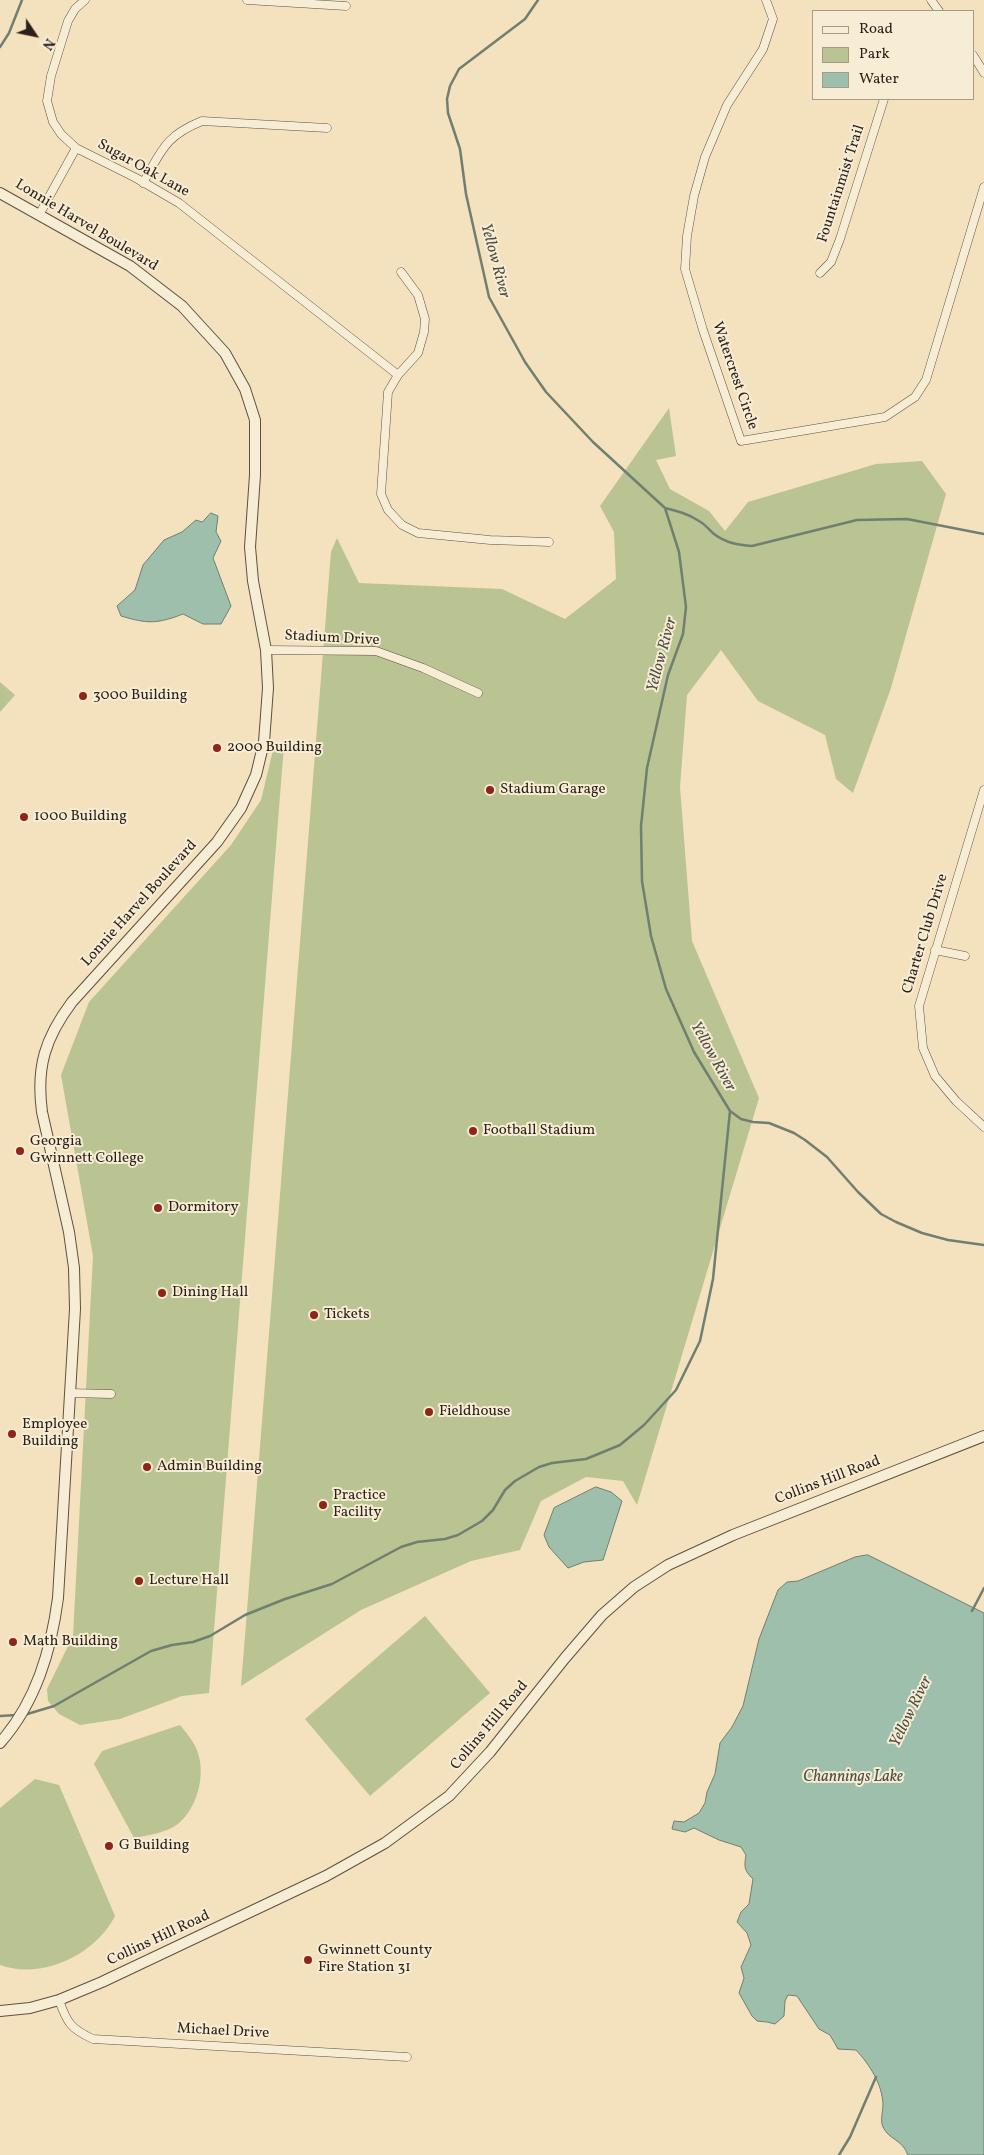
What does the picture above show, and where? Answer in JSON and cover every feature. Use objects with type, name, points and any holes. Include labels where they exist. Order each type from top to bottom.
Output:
[{"type":"street","name":"Sugar Oak Lane","points":[[85,0],[75,9],[68,21],[51,76],[46,101],[53,122],[61,134],[76,148],[179,203],[398,375]]},
{"type":"street","points":[[247,0],[346,6]]},
{"type":"street","name":"Watercrest Circle","points":[[766,0],[773,19],[763,49],[726,104],[704,157],[694,196],[687,236],[685,269],[703,330],[741,441],[885,417],[915,397],[926,380],[984,186]]},
{"type":"street","points":[[974,58],[984,73]]},
{"type":"street","name":"Fountainmist Trail","points":[[820,273],[831,262],[840,239],[884,100]]},
{"type":"street","points":[[143,183],[171,137],[185,128],[202,121],[327,128]]},
{"type":"street","points":[[39,215],[76,148]]},
{"type":"street","name":"Lonnie Harvel Boulevard","points":[[0,193],[130,266],[182,306],[225,353],[245,388],[255,420],[256,435],[250,547],[253,582],[266,650],[268,688],[264,742],[256,775],[241,808],[217,842],[72,1002],[58,1020],[42,1058],[40,1095],[42,1112],[67,1222],[74,1268],[75,1309],[58,1598],[53,1637],[42,1672],[28,1702],[0,1743]]},
{"type":"street","points":[[401,272],[418,295],[423,307],[425,326],[418,353],[398,375],[388,392],[381,494],[394,518],[402,525],[418,533],[490,540],[550,542]]},
{"type":"street","name":"Stadium Drive","points":[[266,650],[376,651],[423,668],[478,693]]},
{"type":"street","name":"Charter Club Drive","points":[[984,790],[919,1006],[923,1048],[935,1076],[956,1101],[984,1127]]},
{"type":"street","points":[[975,816],[984,818]]},
{"type":"street","points":[[935,950],[965,956]]},
{"type":"street","points":[[70,1393],[110,1394]]},
{"type":"street","name":"Collins Hill Road","points":[[0,2011],[30,2008],[59,2000],[182,1945],[326,1876],[385,1843],[449,1796],[490,1752],[602,1615],[634,1587],[668,1565],[732,1535],[984,1436]]},
{"type":"street","name":"Michael Drive","points":[[59,2000],[66,2019],[76,2032],[93,2039],[406,2057]]},
{"type":"green space","points":[[669,408],[676,456],[656,460],[670,489],[709,511],[725,531],[748,502],[876,464],[922,461],[946,494],[891,688],[853,793],[836,779],[825,735],[758,701],[721,650],[687,695],[680,787],[692,941],[759,1098],[637,1505],[623,1481],[586,1477],[541,1501],[520,1550],[471,1561],[361,1610],[241,1686],[331,552],[337,538],[359,583],[502,589],[565,619],[616,579],[614,532],[600,506]]},
{"type":"green space","points":[[0,682],[15,695],[0,712]]},
{"type":"green space","points":[[275,742],[284,745],[209,1693],[182,1696],[120,1719],[80,1725],[59,1714],[48,1701],[47,1689],[73,1636],[93,1256],[61,1075],[89,1002],[231,845],[261,800]]},
{"type":"green space","points":[[425,1616],[490,1693],[370,1796],[305,1719]]},
{"type":"green space","points":[[180,1725],[192,1741],[200,1764],[199,1786],[192,1807],[179,1823],[169,1829],[134,1838],[94,1764],[102,1751]]},
{"type":"green space","points":[[35,1779],[59,1785],[115,1916],[106,1930],[81,1953],[66,1961],[50,1966],[16,1969],[0,1965],[0,1808]]},
{"type":"water","points":[[211,513],[218,516],[216,532],[221,541],[213,558],[231,606],[221,624],[203,624],[183,614],[166,620],[152,622],[121,616],[117,606],[135,590],[143,565],[164,540],[182,532],[196,520],[202,522]]},
{"type":"water","points":[[596,1487],[611,1492],[622,1501],[603,1560],[584,1562],[568,1568],[549,1547],[544,1535],[554,1508]]},
{"type":"water","name":"Channings Lake","points":[[868,1555],[984,1613],[984,2155],[908,2155],[882,2125],[883,2104],[880,2089],[866,2062],[856,2050],[838,2049],[830,2035],[819,2029],[797,1996],[788,1995],[785,2001],[784,2016],[775,2024],[757,2021],[752,2016],[739,1993],[744,1978],[741,1967],[751,1945],[747,1933],[737,1922],[741,1912],[749,1904],[753,1879],[745,1868],[746,1855],[741,1847],[719,1840],[694,1828],[685,1832],[672,1829],[674,1821],[684,1822],[699,1813],[705,1803],[707,1792],[715,1774],[720,1743],[732,1727],[743,1706],[759,1639],[778,1590],[787,1582],[798,1581],[855,1557]]},
{"type":"waterway","points":[[0,47],[9,33],[22,0]]},
{"type":"waterway","name":"Yellow River","points":[[538,0],[525,19],[459,69],[450,86],[447,99],[448,113],[460,149],[466,194],[489,297],[525,362],[546,392],[593,442],[665,508],[679,552],[686,607],[683,634],[668,675],[647,768],[641,826],[642,881],[651,936],[666,989],[694,1052],[730,1111],[741,1119],[769,1123],[794,1133],[805,1140],[827,1157],[858,1192],[881,1214],[896,1222],[922,1233],[948,1240],[984,1245]]},
{"type":"waterway","points":[[665,508],[683,513],[695,519],[723,540],[752,546],[857,520],[907,519],[984,534]]},
{"type":"waterway","points":[[24,1715],[54,1706],[151,1651],[193,1642],[210,1636],[245,1615],[285,1599],[332,1584],[401,1547],[417,1542],[445,1539],[458,1535],[482,1521],[493,1510],[505,1490],[515,1481],[539,1467],[552,1463],[586,1459],[620,1445],[644,1425],[676,1390],[700,1341],[713,1279],[730,1111]]},
{"type":"waterway","name":"Yellow River","points":[[972,1611],[984,1588]]},
{"type":"waterway","points":[[0,1716],[17,1715]]},
{"type":"waterway","points":[[839,2155],[850,2137],[876,2077]]},
{"type":"place","name":"3000 Building","points":[[83,696]]},
{"type":"place","name":"2000 Building","points":[[217,748]]},
{"type":"place","name":"Stadium Garage","points":[[490,790]]},
{"type":"place","name":"1000 Building","points":[[24,817]]},
{"type":"place","name":"Football Stadium","points":[[473,1131]]},
{"type":"place","name":"Georgia Gwinnett College","points":[[20,1151]]},
{"type":"place","name":"Dormitory","points":[[158,1208]]},
{"type":"place","name":"Dining Hall","points":[[162,1293]]},
{"type":"place","name":"Tickets","points":[[314,1315]]},
{"type":"place","name":"Fieldhouse","points":[[429,1412]]},
{"type":"place","name":"Employee Building","points":[[12,1434]]},
{"type":"place","name":"Admin Building","points":[[147,1467]]},
{"type":"place","name":"Practice Facility","points":[[323,1505]]},
{"type":"place","name":"Lecture Hall","points":[[139,1581]]},
{"type":"place","name":"Math Building","points":[[13,1642]]},
{"type":"place","name":"G Building","points":[[109,1846]]},
{"type":"place","name":"Gwinnett County Fire Station 31","points":[[308,1960]]}]
